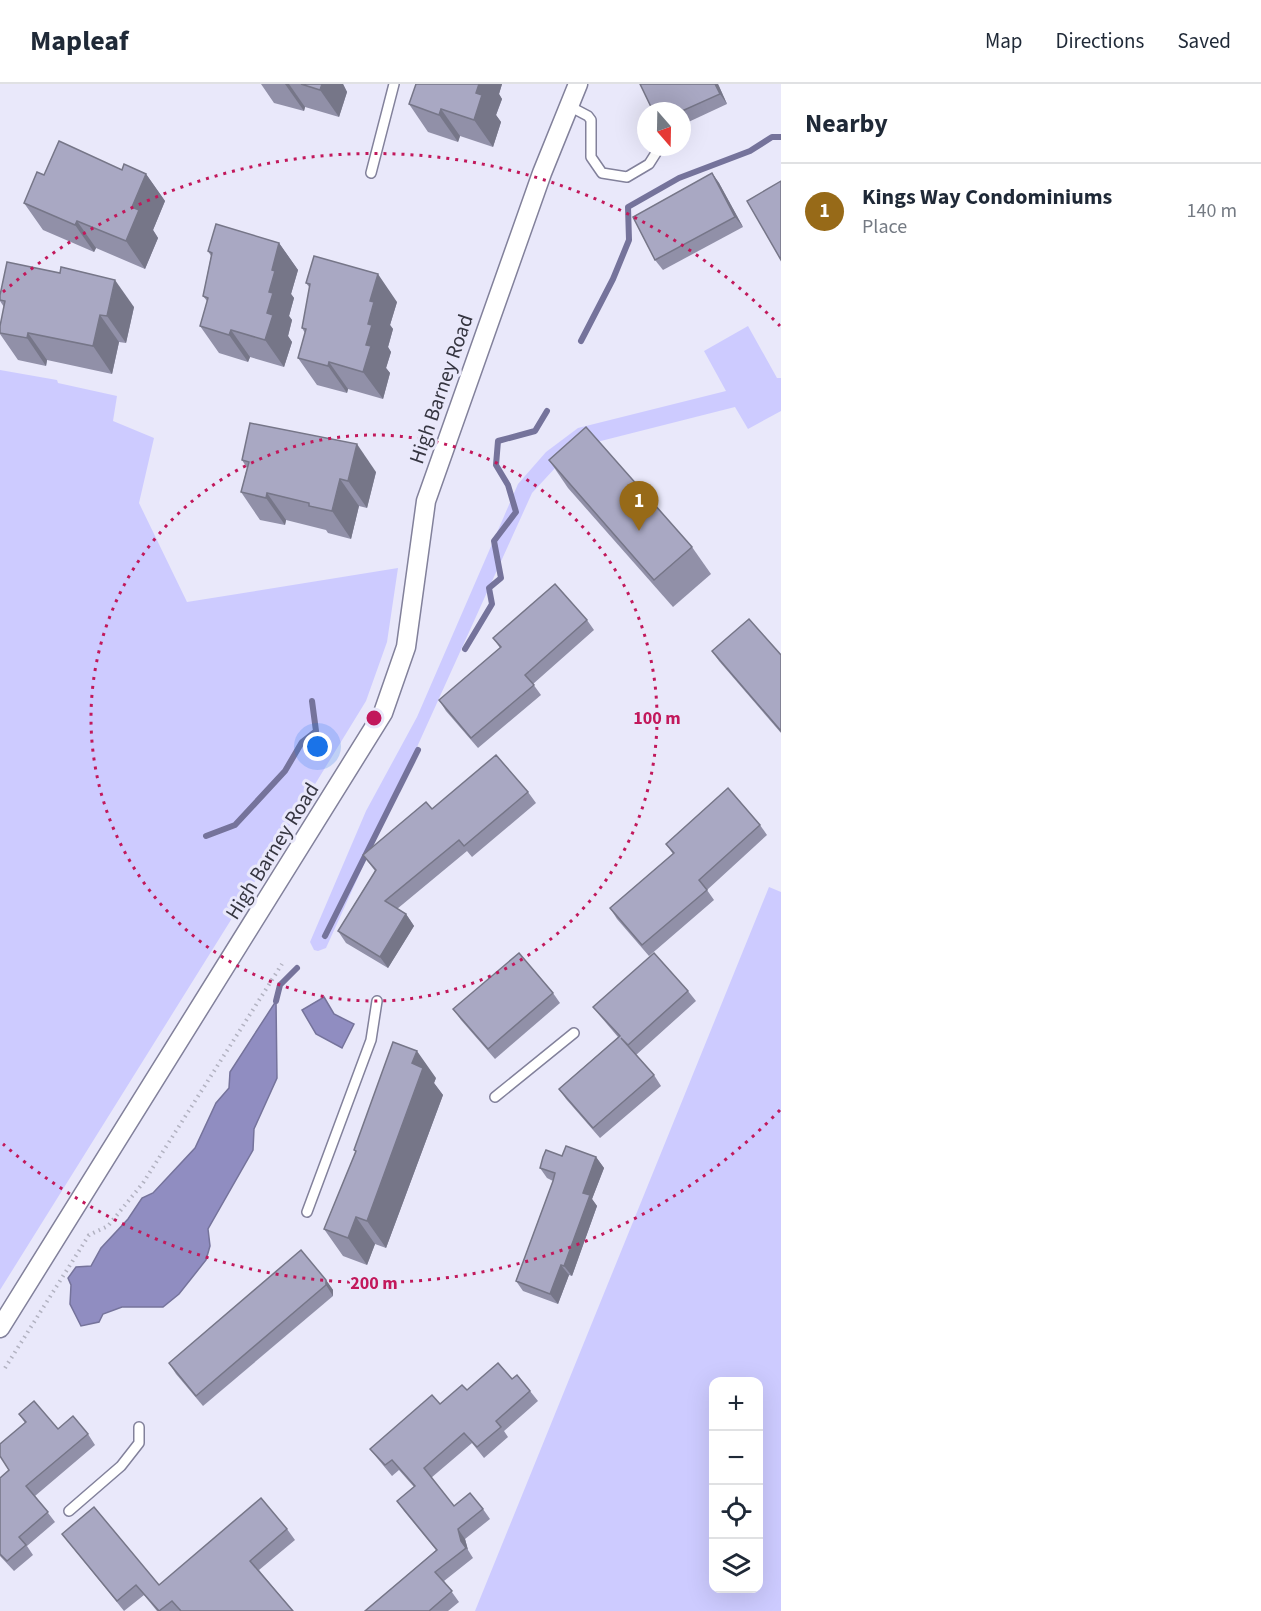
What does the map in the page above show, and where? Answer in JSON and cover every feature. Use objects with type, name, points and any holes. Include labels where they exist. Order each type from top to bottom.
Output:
[{"type":"street","name":"High Barney Road","points":[[0,1328],[383,713],[406,647],[426,501],[473,363],[578,84]]},
{"type":"lane","points":[[371,173],[394,84]]},
{"type":"lane","points":[[569,106],[591,120],[591,157],[602,173],[627,177],[649,164],[654,156]]},
{"type":"lane","points":[[307,1212],[371,1040],[377,1001]]},
{"type":"lane","points":[[495,1097],[574,1033]]},
{"type":"lane","points":[[69,1511],[121,1466],[139,1443],[139,1427]]},
{"type":"path","points":[[5,1368],[88,1235],[108,1226],[143,1183],[282,964]]},
{"type":"shaded area","points":[[748,326],[777,378],[781,378],[781,411],[748,429],[735,407],[585,445],[556,467],[532,493],[326,948],[314,950],[310,942],[366,811],[417,717],[518,484],[546,452],[578,428],[726,391],[704,351]]},
{"type":"shaded area","points":[[0,370],[57,380],[58,383],[117,396],[113,421],[154,438],[139,503],[187,602],[398,568],[387,642],[366,701],[279,843],[278,857],[269,859],[0,1290]]},
{"type":"shaded area","points":[[769,887],[781,892],[781,1611],[475,1611]]},
{"type":"shaded area","points":[[324,997],[334,1014],[354,1024],[342,1048],[316,1034],[302,1010]]},
{"type":"shaded area","points":[[276,1001],[277,1078],[254,1129],[253,1150],[208,1229],[210,1246],[206,1260],[179,1294],[163,1307],[122,1307],[103,1314],[99,1322],[81,1326],[70,1304],[71,1285],[68,1278],[76,1267],[91,1266],[101,1248],[128,1219],[142,1198],[153,1193],[195,1148],[216,1103],[229,1088],[230,1072]]},
{"type":"building","points":[[301,84],[322,84],[320,90]]},
{"type":"building","points":[[416,84],[479,84],[476,93],[482,95],[474,120],[441,109],[439,115],[409,104]]},
{"type":"building","points":[[640,84],[715,84],[720,94],[691,107],[691,102],[649,102]]},
{"type":"building","points":[[59,141],[122,170],[124,164],[146,174],[132,207],[139,210],[126,241],[77,221],[75,225],[24,203],[37,172],[44,175]]},
{"type":"building","points":[[712,173],[735,217],[655,260],[633,217]]},
{"type":"building","points":[[781,181],[781,260],[747,201]]},
{"type":"building","points":[[216,224],[279,243],[269,292],[273,293],[267,313],[273,315],[265,340],[231,330],[229,335],[200,326],[208,298],[203,296],[212,253],[208,251]]},
{"type":"building","points":[[314,256],[378,274],[370,301],[374,302],[368,324],[372,325],[366,345],[371,346],[363,372],[329,362],[328,366],[298,358],[306,329],[302,328],[310,284],[306,283]]},
{"type":"building","points":[[7,262],[60,273],[61,267],[115,280],[107,316],[100,315],[93,346],[28,333],[27,338],[0,333],[5,301],[0,300],[0,295]]},
{"type":"building","points":[[250,423],[357,444],[348,481],[340,479],[332,511],[267,493],[266,498],[241,492],[249,462],[242,460]]},
{"type":"building","points":[[586,427],[692,547],[654,580],[549,460]]},
{"type":"building","points":[[555,584],[587,620],[525,675],[534,685],[471,738],[439,700],[501,647],[493,638]]},
{"type":"building","points":[[749,619],[781,655],[781,731],[712,651]]},
{"type":"building","points":[[496,755],[528,792],[464,846],[459,840],[385,901],[406,914],[380,957],[338,931],[376,870],[363,855],[426,802],[432,809]]},
{"type":"building","points":[[728,788],[760,825],[699,880],[707,890],[642,945],[610,908],[674,853],[666,844]]},
{"type":"building","points":[[519,953],[553,993],[488,1049],[453,1009]]},
{"type":"building","points":[[654,953],[688,991],[628,1045],[621,1038],[654,1075],[593,1128],[559,1089],[620,1036],[593,1007]]},
{"type":"building","points":[[393,1042],[417,1051],[412,1063],[423,1068],[367,1221],[356,1217],[348,1238],[324,1229],[356,1151],[354,1150]]},
{"type":"building","points":[[566,1146],[596,1157],[583,1193],[590,1195],[564,1266],[561,1265],[550,1294],[516,1281],[555,1173],[540,1168],[543,1157],[546,1150],[562,1156]]},
{"type":"building","points":[[301,1250],[326,1280],[326,1285],[196,1396],[169,1363]]},
{"type":"building","points":[[498,1363],[512,1379],[517,1375],[530,1391],[496,1421],[501,1427],[477,1447],[464,1433],[424,1468],[454,1506],[470,1493],[483,1509],[458,1529],[461,1541],[466,1548],[435,1572],[452,1591],[429,1611],[365,1611],[437,1550],[397,1501],[415,1486],[392,1460],[385,1465],[370,1449],[432,1395],[440,1404],[462,1385],[467,1390]]},
{"type":"building","points":[[34,1401],[58,1429],[73,1416],[88,1434],[26,1486],[48,1512],[19,1537],[26,1545],[7,1561],[0,1554],[0,1478],[9,1470],[0,1456],[0,1444],[26,1422],[19,1414]]},
{"type":"building","points":[[261,1498],[287,1529],[250,1561],[293,1611],[181,1611],[172,1601],[159,1611],[136,1585],[117,1601],[62,1534],[94,1507],[159,1585]]},
{"type":"waterway","points":[[581,341],[613,279],[629,240],[628,207],[679,178],[750,151],[772,137],[781,137]]},
{"type":"waterway","points":[[465,649],[492,604],[489,588],[501,578],[494,541],[516,512],[508,485],[496,465],[498,441],[535,431],[547,411]]},
{"type":"waterway","points":[[206,836],[235,825],[285,771],[302,742],[316,731],[312,701]]},
{"type":"waterway","points":[[325,936],[418,750]]},
{"type":"waterway","points":[[276,1001],[280,985],[297,968]]},
{"type":"place","name":"Kings Way Condominiums","points":[[639,531]]}]
